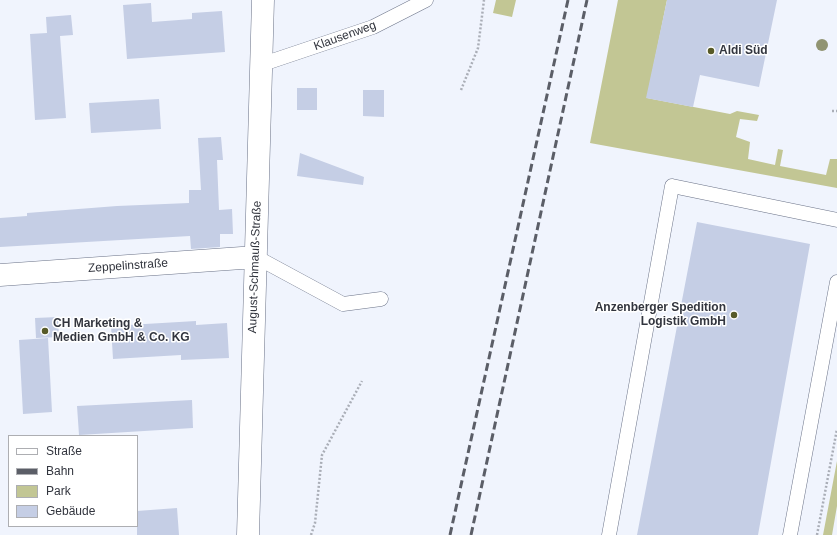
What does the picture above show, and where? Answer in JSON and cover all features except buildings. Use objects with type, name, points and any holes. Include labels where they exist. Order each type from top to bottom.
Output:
[{"type":"street","name":"August-Schmauß-Straße","points":[[248,535],[263,0]]},
{"type":"street","name":"Zeppelinstraße","points":[[0,275],[256,256]]},
{"type":"lane","name":"Klausenweg","points":[[260,65],[373,28],[426,0]]},
{"type":"lane","points":[[609,535],[672,186],[837,220]]},
{"type":"lane","points":[[256,256],[343,304],[381,299]]},
{"type":"lane","points":[[790,535],[837,282]]},
{"type":"path","points":[[461,90],[478,48],[484,0]]},
{"type":"path","points":[[832,110],[837,111]]},
{"type":"path","points":[[311,535],[316,523],[322,455],[362,381]]},
{"type":"path","points":[[817,535],[837,429]]},
{"type":"green space","points":[[496,0],[516,0],[512,17],[493,13]]},
{"type":"green space","points":[[618,0],[667,0],[647,98],[730,114],[737,111],[759,115],[757,121],[740,119],[736,137],[750,142],[748,159],[775,165],[778,149],[783,150],[780,166],[826,175],[830,159],[837,159],[837,188],[590,143]]},
{"type":"green space","points":[[837,461],[837,506],[832,535],[823,535]]},
{"type":"railway","points":[[450,535],[568,0]]},
{"type":"railway","points":[[471,535],[587,0]]},
{"type":"place","name":"Aldi Süd","points":[[711,51]]},
{"type":"place","name":"Anzenberger Spedition Logistik GmbH","points":[[734,315]]},
{"type":"place","name":"CH Marketing & Medien GmbH & Co. KG","points":[[45,331]]}]
